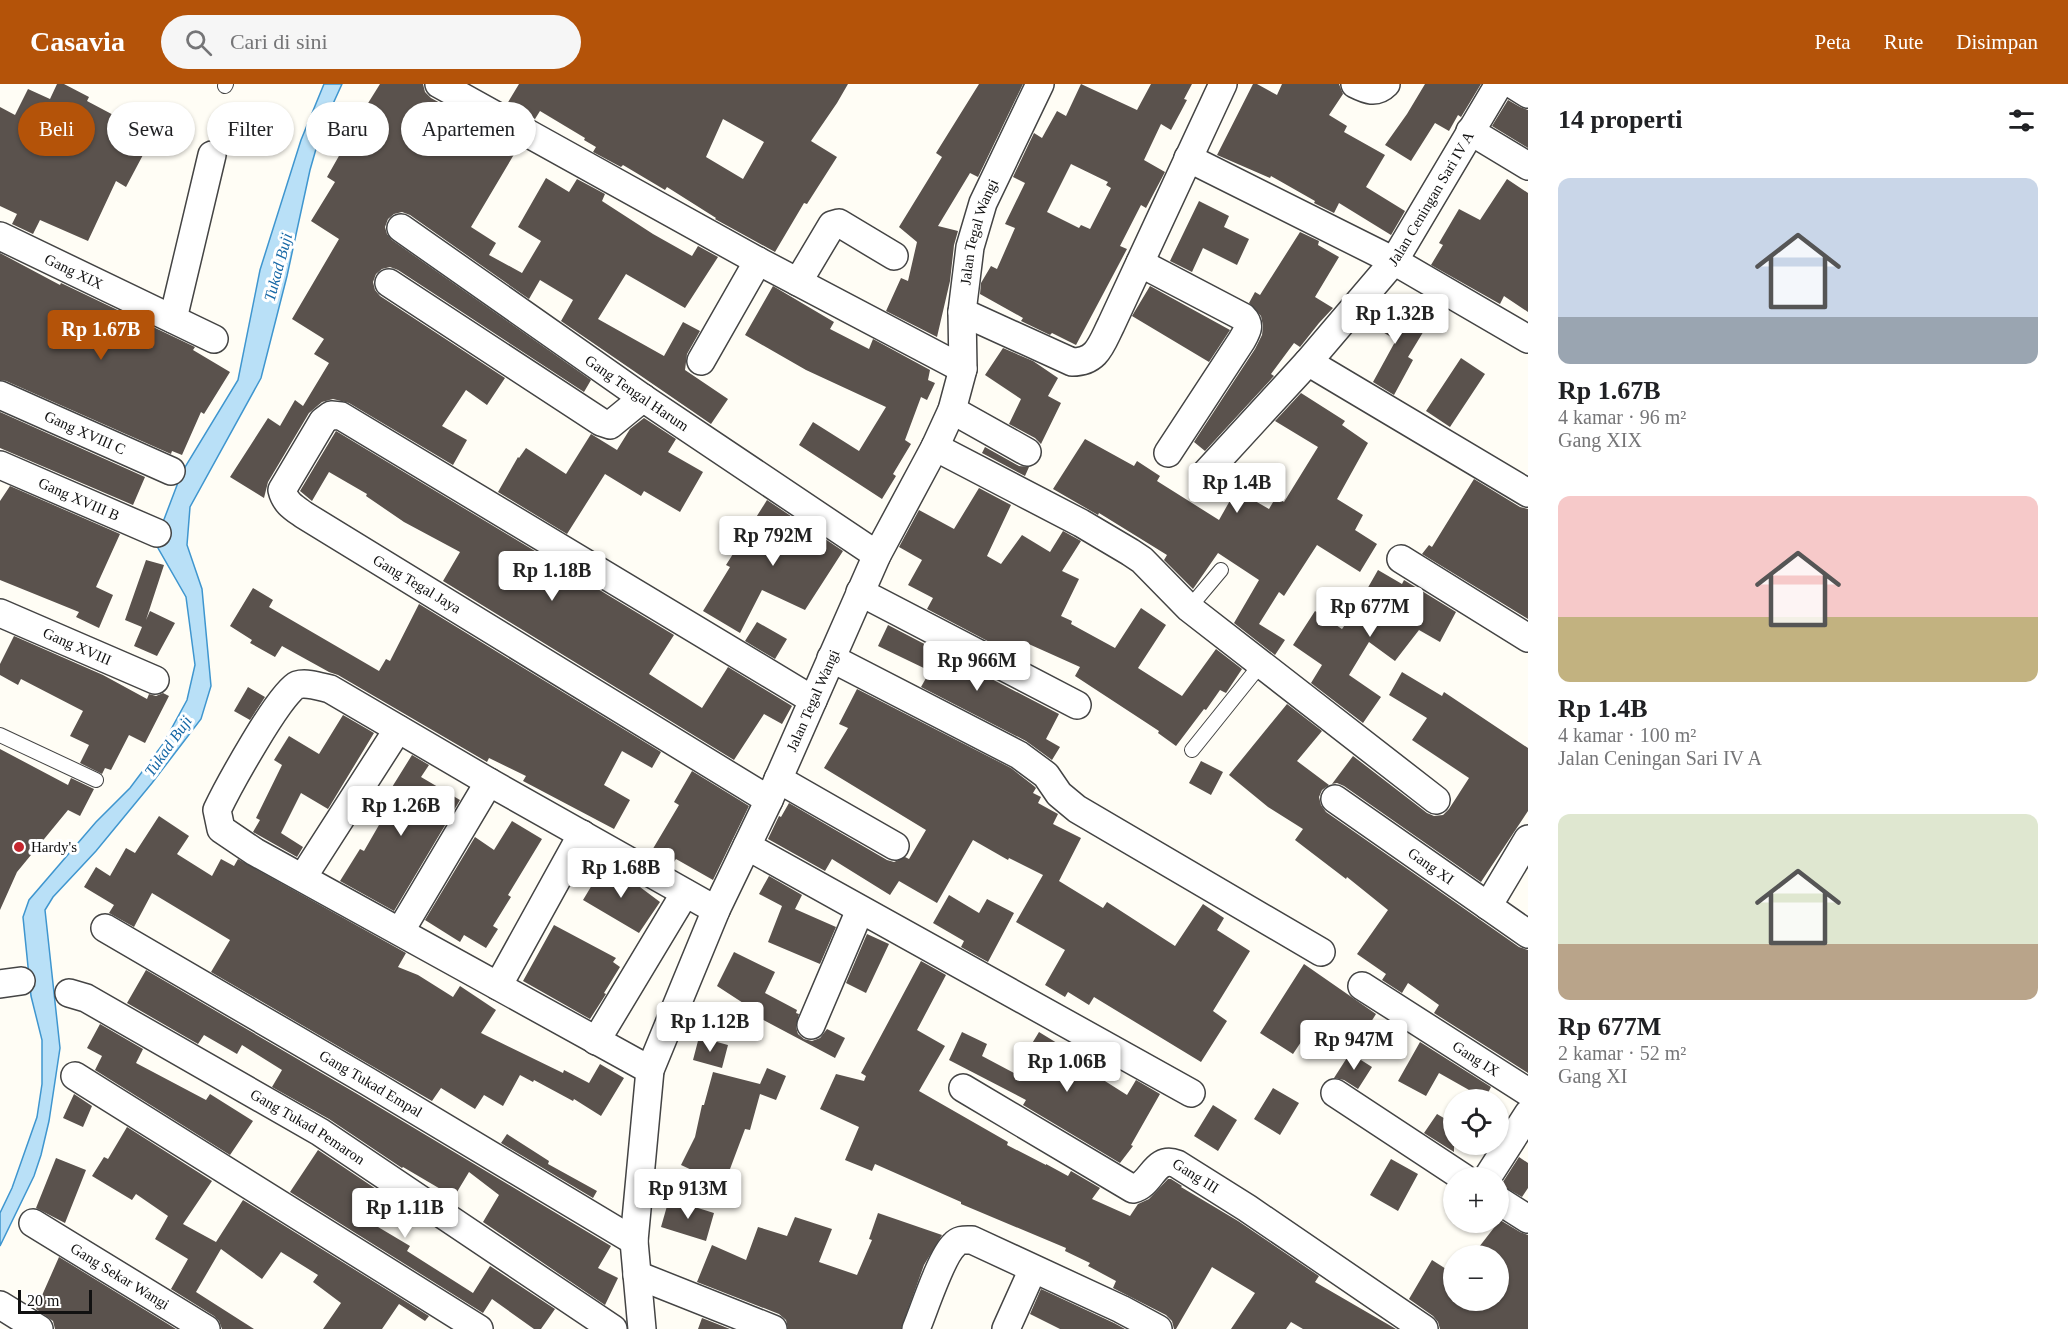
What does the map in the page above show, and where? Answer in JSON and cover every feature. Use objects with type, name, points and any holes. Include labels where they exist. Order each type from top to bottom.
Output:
[{"type":"street","points":[[440,84],[758,261],[963,369]]},
{"type":"street","name":"Jalan Tegal Wangi","points":[[642,1329],[634,1241],[650,1070],[716,910],[773,790],[860,592],[952,410],[963,369],[962,312],[970,247],[983,203],[1040,84]]},
{"type":"street","points":[[962,312],[1072,362],[1083,362],[1094,355],[1100,348],[1223,84]]},
{"type":"street","points":[[1355,84],[1374,91],[1380,90],[1386,84]]},
{"type":"street","name":"Jalan Ceningan Sari IV A","points":[[1206,473],[1308,362],[1394,261],[1499,84]]},
{"type":"street","points":[[1512,84],[1528,94]]},
{"type":"street","points":[[1470,131],[1528,166]]},
{"type":"street","points":[[173,319],[212,156]]},
{"type":"street","points":[[1188,158],[1394,261],[1528,339]]},
{"type":"street","points":[[798,282],[832,225],[839,223],[894,256]]},
{"type":"street","name":"Gang Tengal Harum","points":[[401,228],[643,398],[877,555]]},
{"type":"street","name":"Gang XIX","points":[[0,236],[214,339]]},
{"type":"street","points":[[701,361],[758,261]]},
{"type":"street","points":[[1140,263],[1243,316],[1248,322],[1248,328],[1242,340],[1168,453]]},
{"type":"street","points":[[389,283],[601,423],[610,425],[643,398]]},
{"type":"street","points":[[1308,362],[1528,493]]},
{"type":"street","name":"Gang XVIII C","points":[[0,395],[171,471]]},
{"type":"street","points":[[952,410],[1027,452]]},
{"type":"street","name":"Gang Tegal Jaya","points":[[773,790],[289,504],[282,490],[319,426],[331,415],[341,416],[813,700]]},
{"type":"street","points":[[935,447],[1081,523],[1142,560],[1189,608],[1436,800]]},
{"type":"street","name":"Gang XVIII B","points":[[0,465],[157,533]]},
{"type":"street","points":[[1401,558],[1528,638]]},
{"type":"street","points":[[860,592],[1077,705]]},
{"type":"street","name":"Gang XVIII","points":[[0,613],[155,680]]},
{"type":"street","points":[[831,658],[1019,755],[1046,775],[1059,794],[1077,809],[1321,952]]},
{"type":"street","points":[[650,1070],[236,840],[221,829],[217,810],[261,732],[287,694],[297,685],[330,689],[716,910]]},
{"type":"street","points":[[303,877],[398,729]]},
{"type":"street","points":[[400,930],[489,782]]},
{"type":"street","points":[[773,790],[895,846]]},
{"type":"street","name":"Gang XI","points":[[1335,799],[1528,933]]},
{"type":"street","points":[[498,986],[582,834]]},
{"type":"street","points":[[1488,906],[1528,839]]},
{"type":"street","points":[[747,846],[1191,1093]]},
{"type":"street","points":[[596,1041],[685,893]]},
{"type":"street","points":[[811,1025],[860,910]]},
{"type":"street","name":"Gang Tukad Empal","points":[[105,928],[634,1241]]},
{"type":"street","name":"Gang IX","points":[[1362,986],[1528,1092]]},
{"type":"street","name":"Gang Tukad Pemaron","points":[[77,995],[320,1132],[613,1329]]},
{"type":"street","points":[[75,1076],[479,1329]]},
{"type":"street","name":"Gang III","points":[[963,1088],[1133,1189],[1139,1188],[1159,1165],[1166,1162],[1177,1164],[1247,1208],[1424,1329]]},
{"type":"street","points":[[1335,1093],[1447,1167]]},
{"type":"street","points":[[1494,1167],[1528,1114]]},
{"type":"street","points":[[1509,1207],[1528,1219]]},
{"type":"street","name":"Gang Sekar Wangi","points":[[33,1223],[206,1329]]},
{"type":"street","points":[[916,1329],[939,1271],[952,1246],[963,1239],[972,1240],[1121,1309],[1158,1329]]},
{"type":"street","points":[[1006,1329],[1033,1269]]},
{"type":"street","points":[[637,1275],[773,1329]]},
{"type":"street","points":[[0,1305],[39,1329]]},
{"type":"lane","points":[[1189,608],[1221,570]]},
{"type":"lane","points":[[1192,750],[1261,664]]},
{"type":"lane","points":[[0,735],[96,780]]},
{"type":"water","points":[[324,84],[342,84],[334,102],[317,102]]},
{"type":"water","name":"Tukad Buji","points":[[306,128],[306,156],[314,156],[261,378],[190,507],[187,545],[202,589],[211,686],[201,719],[152,783],[96,851],[53,897],[45,910],[60,1048],[49,1121],[41,1155],[34,1176],[0,1246],[0,1213],[12,1188],[37,1117],[42,1084],[42,1040],[31,996],[23,917],[29,900],[96,822],[130,788],[163,744],[187,700],[195,665],[186,597],[158,548],[160,530],[182,472],[238,380],[260,270]]},
{"type":"building","points":[[57,84],[64,84],[89,97],[87,101],[89,102],[22,102],[28,89],[50,99]]},
{"type":"building","points":[[380,84],[423,84],[425,92],[438,102],[401,102],[401,156],[513,156],[471,227],[496,243],[489,255],[522,273],[541,241],[518,227],[546,178],[569,192],[577,179],[605,194],[602,201],[692,256],[698,246],[718,257],[685,308],[626,274],[598,319],[664,356],[683,322],[700,331],[687,354],[685,370],[728,399],[711,424],[561,321],[573,300],[540,280],[529,299],[410,215],[402,212],[388,219],[385,227],[392,240],[591,380],[584,392],[398,270],[390,267],[376,274],[373,282],[380,296],[505,378],[487,405],[466,390],[442,426],[467,440],[453,465],[349,403],[333,399],[322,402],[309,413],[268,482],[264,498],[230,477],[268,418],[280,426],[295,400],[303,406],[329,363],[314,354],[324,339],[292,319],[339,239],[311,221],[335,182],[327,177],[339,156],[389,156],[389,102],[369,102]]},
{"type":"building","points":[[519,84],[848,84],[811,141],[837,157],[807,204],[804,203],[775,252],[715,219],[667,187],[665,190],[623,165],[621,167],[593,152],[596,147],[584,140],[585,138],[540,111],[536,117],[536,102],[508,102]],"holes":[[[723,119],[764,142],[743,179],[706,157]]]},
{"type":"building","points":[[979,84],[1023,84],[978,177],[970,173],[938,226],[958,231],[950,281],[937,337],[886,311],[901,278],[908,281],[917,242],[899,227],[942,157],[936,153]]},
{"type":"building","points":[[1081,84],[1137,110],[1151,84],[1192,84],[1184,99],[1187,100],[1171,130],[1161,124],[1144,160],[1165,172],[1146,208],[1141,205],[1120,246],[1127,249],[1076,345],[1021,321],[1023,318],[980,294],[981,283],[991,266],[997,269],[1015,228],[1005,224],[1025,183],[1013,177],[1034,133],[1042,138],[1057,111],[1066,116]],"holes":[[[1071,164],[1108,182],[1106,185],[1111,188],[1090,229],[1081,225],[1079,228],[1047,212]]]},
{"type":"building","points":[[1253,84],[1277,95],[1282,84],[1339,84],[1343,94],[1329,115],[1347,126],[1344,132],[1385,155],[1366,187],[1405,211],[1391,235],[1339,203],[1334,213],[1271,176],[1270,178],[1217,155]]},
{"type":"building","points":[[1425,84],[1481,84],[1461,117],[1458,115],[1449,131],[1435,123],[1411,161],[1385,145]]},
{"type":"building","points":[[1508,100],[1528,110],[1528,148],[1492,126]]},
{"type":"building","points":[[95,105],[107,112],[107,156],[142,156],[126,187],[116,181],[88,241],[40,220],[33,234],[12,224],[17,214],[0,206],[0,107],[15,115],[18,109],[18,156],[95,156]]},
{"type":"building","points":[[1507,179],[1528,193],[1528,312],[1504,296],[1500,304],[1431,265],[1443,245],[1439,243],[1459,209],[1480,220]]},
{"type":"building","points":[[1199,201],[1229,216],[1224,227],[1249,239],[1237,265],[1203,248],[1192,272],[1170,261]]},
{"type":"building","points":[[1300,232],[1319,241],[1318,245],[1339,257],[1315,297],[1333,308],[1300,347],[1294,343],[1271,374],[1274,376],[1205,451],[1194,442],[1262,335],[1261,316],[1249,303],[1255,292],[1260,295]]},
{"type":"building","points":[[0,253],[60,285],[61,283],[195,347],[193,350],[230,372],[204,414],[201,412],[182,455],[172,451],[171,454],[0,380]]},
{"type":"building","points":[[773,286],[834,322],[830,329],[869,349],[873,339],[930,370],[928,380],[935,383],[927,400],[921,397],[905,440],[911,444],[893,474],[896,476],[882,499],[799,445],[813,422],[859,451],[886,407],[806,370],[745,335]]},
{"type":"building","points":[[1150,286],[1230,330],[1209,362],[1132,316]]},
{"type":"building","points":[[1379,302],[1425,329],[1408,357],[1413,360],[1394,395],[1373,382],[1396,340],[1366,322]]},
{"type":"building","points":[[1003,348],[1033,361],[1058,378],[1048,396],[1061,403],[1041,444],[1035,438],[1009,424],[1021,399],[985,375]]},
{"type":"building","points":[[1461,358],[1485,374],[1450,427],[1426,411]]},
{"type":"building","points":[[1301,393],[1345,421],[1342,425],[1368,443],[1337,499],[1363,515],[1355,530],[1377,544],[1360,572],[1317,545],[1284,596],[1279,592],[1259,624],[1285,640],[1275,655],[1234,623],[1259,580],[1218,553],[1193,589],[1164,560],[1167,555],[1099,513],[1098,515],[1053,489],[1085,439],[1134,466],[1137,461],[1160,476],[1157,481],[1219,520],[1236,490],[1269,509],[1276,497],[1284,502],[1318,447],[1275,421]]},
{"type":"building","points":[[0,412],[145,477],[133,505],[0,448]]},
{"type":"building","points":[[644,418],[676,439],[668,452],[703,472],[680,512],[644,491],[641,496],[605,474],[567,534],[498,492],[518,457],[526,448],[566,474],[591,434],[617,450],[630,429]]},
{"type":"building","points":[[336,431],[674,635],[649,674],[702,708],[728,667],[792,706],[782,724],[764,714],[734,760],[443,581],[460,552],[404,522],[366,496],[367,494],[329,472],[312,501],[300,491]]},
{"type":"building","points":[[985,447],[1019,466],[1029,467],[1025,476],[982,453]]},
{"type":"building","points":[[1474,479],[1520,507],[1528,509],[1528,619],[1422,554],[1429,545],[1432,547]]},
{"type":"building","points":[[10,486],[120,534],[96,587],[113,595],[99,628],[76,617],[79,612],[0,580],[0,501]]},
{"type":"building","points":[[979,488],[1011,505],[987,556],[1001,564],[1022,535],[1050,552],[1063,531],[1081,541],[1062,571],[1079,579],[1061,616],[1072,621],[1071,624],[1115,648],[1141,608],[1166,625],[1138,668],[1182,696],[1216,649],[1242,669],[1226,693],[1220,690],[1176,746],[1158,733],[1159,731],[1075,676],[1080,667],[1022,641],[1014,655],[927,609],[933,598],[908,585],[922,560],[899,547],[919,510],[954,529]]},
{"type":"building","points":[[767,500],[843,551],[805,610],[762,590],[740,633],[703,611],[730,567],[726,565]]},
{"type":"building","points":[[146,560],[164,565],[146,620],[150,611],[175,623],[157,656],[134,646],[142,627],[125,620]]},
{"type":"building","points":[[1378,570],[1402,584],[1404,580],[1456,612],[1440,642],[1419,630],[1395,661],[1369,642],[1349,675],[1381,697],[1363,723],[1311,683],[1322,665],[1293,645],[1315,611],[1342,629]]},
{"type":"building","points":[[253,588],[273,600],[269,607],[379,671],[386,659],[390,661],[419,604],[661,752],[652,768],[622,751],[604,785],[630,800],[614,829],[523,781],[526,776],[489,758],[487,762],[338,675],[282,646],[275,657],[250,643],[252,640],[230,626]]},
{"type":"building","points":[[757,622],[787,639],[775,659],[745,641]]},
{"type":"building","points":[[888,625],[1059,714],[1046,739],[1060,747],[1052,760],[1026,741],[921,687],[930,671],[878,646]]},
{"type":"building","points":[[14,636],[103,675],[147,699],[149,694],[156,696],[163,693],[169,696],[145,743],[129,735],[111,770],[105,768],[102,774],[80,763],[89,745],[70,736],[83,711],[21,679],[18,685],[0,675],[0,664]]},
{"type":"building","points":[[1402,672],[1442,696],[1444,692],[1528,748],[1528,811],[1481,882],[1344,786],[1337,783],[1332,784],[1353,756],[1434,816],[1443,815],[1449,809],[1469,778],[1412,740],[1427,718],[1389,695]]},
{"type":"building","points":[[248,687],[265,697],[250,720],[234,711]]},
{"type":"building","points":[[857,689],[1011,768],[1034,786],[1036,788],[1033,793],[1041,797],[1038,803],[1058,814],[1053,824],[1081,838],[1059,881],[1103,908],[1107,902],[1175,946],[1203,904],[1224,918],[1217,930],[1250,951],[1213,1011],[1227,1021],[1201,1062],[1094,997],[1089,1005],[1068,992],[1065,997],[1045,985],[1065,950],[1016,922],[1043,875],[1009,858],[1008,860],[973,840],[937,903],[899,881],[890,895],[832,859],[825,871],[768,839],[779,816],[781,817],[789,803],[887,860],[894,862],[905,857],[909,859],[926,830],[824,768],[848,728],[839,724]]},
{"type":"building","points":[[1287,704],[1322,731],[1297,761],[1329,785],[1322,790],[1319,797],[1326,812],[1519,947],[1528,950],[1528,1073],[1434,1013],[1439,1005],[1408,983],[1402,993],[1382,980],[1386,974],[1357,954],[1388,910],[1295,840],[1303,829],[1268,807],[1229,775]]},
{"type":"building","points":[[343,715],[374,733],[328,809],[301,793],[281,833],[303,847],[297,857],[253,832],[260,820],[256,818],[282,765],[274,760],[289,736],[319,754]]},
{"type":"building","points":[[0,749],[68,785],[71,778],[94,789],[80,816],[68,810],[17,872],[0,910]]},
{"type":"building","points":[[412,755],[429,765],[421,777],[460,800],[394,911],[340,881],[360,849],[364,851],[383,818],[379,815],[393,794],[389,792]]},
{"type":"building","points":[[1201,761],[1223,772],[1211,795],[1189,783]]},
{"type":"building","points":[[692,771],[749,806],[713,880],[676,859],[672,865],[651,852],[679,805],[674,802]]},
{"type":"building","points":[[159,816],[189,836],[177,854],[212,876],[221,859],[234,866],[238,859],[406,953],[398,967],[418,975],[453,997],[460,986],[496,1010],[481,1033],[563,1073],[564,1070],[589,1083],[600,1064],[624,1078],[601,1116],[574,1099],[573,1101],[520,1075],[503,1106],[484,1095],[475,1109],[441,1088],[432,1101],[211,972],[230,940],[152,893],[134,927],[109,913],[114,905],[84,887],[96,867],[110,876],[126,848],[135,853]]},
{"type":"building","points":[[512,821],[542,839],[508,895],[511,897],[493,926],[498,929],[486,948],[464,935],[460,942],[425,920],[475,837],[494,850]]},
{"type":"building","points":[[604,865],[628,878],[660,902],[639,933],[583,900]]},
{"type":"building","points":[[769,876],[802,895],[795,909],[836,927],[820,964],[768,942],[782,906],[759,894]]},
{"type":"building","points":[[949,895],[979,913],[987,899],[1014,913],[988,962],[961,947],[964,941],[933,923]]},
{"type":"building","points":[[554,925],[616,958],[613,962],[620,967],[590,1019],[523,981]]},
{"type":"building","points":[[867,934],[889,944],[866,993],[846,983]]},
{"type":"building","points":[[734,952],[775,972],[765,993],[797,1010],[796,1013],[799,1014],[796,1027],[798,1034],[804,1039],[812,1041],[820,1038],[827,1029],[845,1038],[835,1058],[758,1017],[760,1014],[717,986]]},
{"type":"building","points":[[921,961],[946,975],[917,1030],[945,1046],[919,1091],[1008,1142],[1007,1145],[1068,1176],[1071,1171],[1100,1188],[1092,1199],[1130,1216],[1138,1204],[1149,1199],[1168,1179],[1171,1179],[1319,1276],[1315,1282],[1396,1329],[1303,1329],[1291,1322],[1286,1329],[1231,1329],[1255,1293],[1212,1267],[1174,1329],[1172,1321],[1166,1315],[1113,1288],[1116,1281],[1088,1266],[1090,1263],[1065,1251],[1066,1248],[961,1204],[961,1202],[875,1164],[872,1171],[845,1160],[859,1127],[820,1109],[836,1074],[864,1081],[866,1076],[861,1073]]},
{"type":"building","points":[[1304,964],[1376,1014],[1356,1046],[1315,1021],[1293,1054],[1260,1033]]},
{"type":"building","points":[[146,970],[611,1246],[598,1268],[618,1278],[605,1305],[483,1222],[499,1195],[469,1172],[454,1197],[402,1168],[329,1119],[272,1087],[282,1070],[242,1045],[237,1054],[204,1035],[198,1044],[127,1003]]},
{"type":"building","points":[[100,1024],[143,1049],[136,1063],[206,1100],[210,1094],[253,1121],[230,1155],[95,1070],[102,1056],[87,1048]]},
{"type":"building","points":[[962,1032],[987,1044],[982,1056],[1014,1073],[1039,1032],[1070,1051],[1073,1045],[1093,1057],[1086,1069],[1127,1095],[1136,1080],[1160,1094],[1131,1145],[1133,1146],[1120,1163],[1023,1105],[1026,1100],[949,1060]]},
{"type":"building","points":[[699,1037],[728,1045],[722,1068],[693,1060]]},
{"type":"building","points":[[1420,1042],[1491,1087],[1490,1089],[1467,1089],[1439,1073],[1426,1096],[1398,1081]]},
{"type":"building","points":[[1350,1053],[1372,1067],[1358,1089],[1344,1080],[1334,1078]]},
{"type":"building","points":[[767,1068],[786,1076],[776,1100],[760,1094],[750,1130],[745,1129],[724,1185],[681,1165],[695,1137],[713,1072],[760,1084]]},
{"type":"building","points":[[1273,1088],[1299,1103],[1280,1135],[1254,1119]]},
{"type":"building","points":[[74,1094],[92,1106],[83,1127],[63,1118]]},
{"type":"building","points":[[1213,1105],[1237,1120],[1218,1151],[1194,1136]]},
{"type":"building","points":[[1437,1114],[1443,1118],[1443,1145],[1424,1133]]},
{"type":"building","points":[[127,1127],[212,1181],[183,1224],[216,1242],[243,1200],[429,1316],[425,1321],[399,1304],[382,1329],[323,1329],[341,1303],[313,1282],[318,1275],[281,1252],[262,1279],[221,1249],[196,1292],[254,1329],[222,1329],[214,1316],[171,1289],[188,1259],[155,1239],[168,1216],[136,1194],[132,1200],[92,1176],[104,1157],[108,1159]]},
{"type":"building","points":[[507,1134],[549,1161],[548,1164],[597,1191],[593,1198],[501,1143]]},
{"type":"building","points":[[318,1150],[385,1195],[368,1221],[410,1246],[407,1251],[473,1293],[490,1266],[555,1309],[541,1329],[534,1329],[492,1299],[483,1313],[290,1192]]},
{"type":"building","points":[[1519,1157],[1528,1163],[1528,1188],[1522,1197],[1509,1190],[1509,1173]]},
{"type":"building","points":[[56,1158],[86,1170],[65,1223],[36,1208]]},
{"type":"building","points":[[1391,1159],[1418,1174],[1398,1211],[1370,1195]]},
{"type":"building","points":[[669,1199],[714,1213],[706,1241],[661,1227]]},
{"type":"building","points":[[878,1213],[942,1235],[924,1265],[901,1329],[788,1329],[786,1320],[779,1314],[697,1282],[712,1245],[746,1260],[758,1227],[787,1236],[795,1217],[832,1229],[819,1262],[857,1275],[872,1240],[869,1239]]},
{"type":"building","points":[[1509,1225],[1528,1235],[1528,1329],[1440,1329],[1433,1316],[1409,1299],[1432,1260],[1443,1267],[1443,1311],[1509,1311],[1509,1245],[1481,1245],[1490,1233],[1509,1233]]},
{"type":"building","points":[[59,1257],[176,1329],[55,1329],[53,1321],[36,1309]]},
{"type":"building","points":[[1041,1289],[1125,1329],[1060,1329],[1030,1314]]},
{"type":"building","points":[[702,1318],[730,1329],[698,1329]]},
{"type":"place","name":"Hardy's","points":[[19,847]]}]
